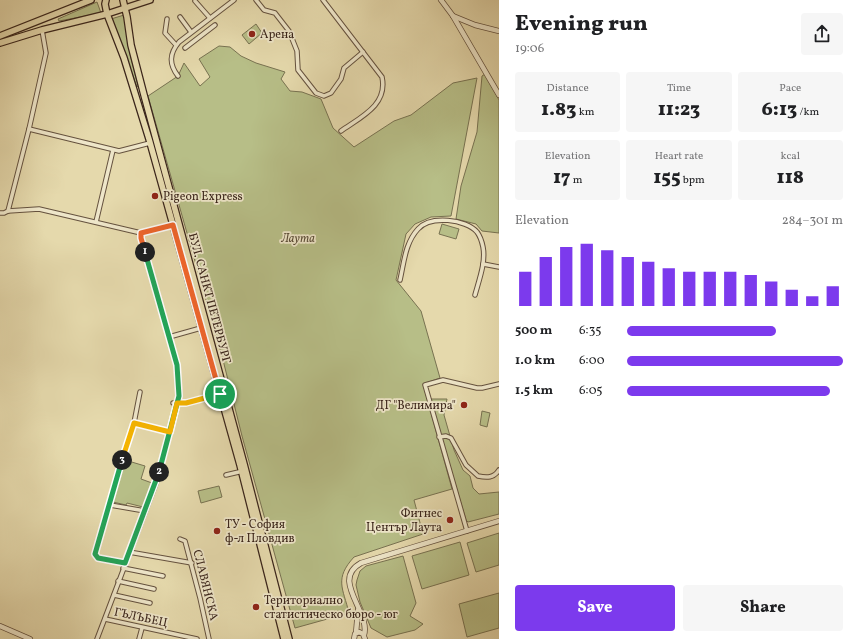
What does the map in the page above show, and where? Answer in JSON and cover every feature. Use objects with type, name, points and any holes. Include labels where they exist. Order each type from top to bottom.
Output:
[{"type":"main road","points":[[0,36],[91,0]]},
{"type":"main road","name":"БУЛ. САНКТ ПЕТЕРБУРГ","points":[[106,0],[105,4],[107,14],[124,58],[150,143],[201,328],[244,470],[284,639]]},
{"type":"main road","name":"БУЛ. САНКТ ПЕТЕРБУРГ","points":[[123,0],[131,45],[289,639]]},
{"type":"main road","points":[[0,43],[42,30],[125,9],[150,0]]},
{"type":"street","points":[[225,0],[228,4]]},
{"type":"street","points":[[178,76],[173,69],[171,62],[176,45],[234,0]]},
{"type":"street","points":[[256,0],[264,10],[275,13],[289,31],[296,51],[298,70],[316,93],[324,96],[330,93],[341,79],[344,68],[363,52]]},
{"type":"street","points":[[323,0],[382,77],[384,91],[378,103],[341,131]]},
{"type":"street","points":[[441,0],[453,16],[499,95]]},
{"type":"street","points":[[195,1],[210,18]]},
{"type":"street","points":[[453,16],[475,25],[499,32]]},
{"type":"street","points":[[180,17],[191,32]]},
{"type":"street","points":[[167,19],[165,33],[176,45]]},
{"type":"street","points":[[185,48],[215,25]]},
{"type":"street","points":[[8,211],[29,129],[46,53],[42,30]]},
{"type":"street","points":[[29,129],[119,151],[150,143]]},
{"type":"street","points":[[96,222],[113,150]]},
{"type":"street","points":[[0,213],[39,209],[141,233],[173,225]]},
{"type":"street","points":[[400,280],[410,238],[422,225],[436,220],[464,224],[478,233],[483,248],[483,264],[476,295]]},
{"type":"street","points":[[97,639],[156,481],[170,432],[175,403],[179,396],[177,365],[141,238],[141,233]]},
{"type":"street","points":[[483,264],[499,267]]},
{"type":"street","points":[[169,337],[201,328]]},
{"type":"street","points":[[467,531],[425,386],[444,380],[477,388],[499,384]]},
{"type":"street","points":[[125,563],[98,558],[95,554],[134,423],[140,392]]},
{"type":"street","points":[[175,403],[186,403],[220,394]]},
{"type":"street","points":[[134,423],[170,432]]},
{"type":"street","points":[[439,437],[446,436],[451,438],[466,465],[478,476],[491,477],[499,470]]},
{"type":"street","points":[[226,475],[244,470]]},
{"type":"street","points":[[110,505],[145,511]]},
{"type":"street","points":[[365,637],[365,624],[352,592],[349,579],[350,574],[356,565],[499,521]]},
{"type":"street","name":"СЛАВЯНСКА","points":[[180,539],[185,541],[192,563],[209,639]]},
{"type":"street","points":[[130,552],[192,563]]},
{"type":"street","points":[[123,568],[163,576]]},
{"type":"street","points":[[118,581],[154,589]]},
{"type":"street","points":[[114,595],[150,603]]},
{"type":"street","points":[[354,639],[356,633],[358,608]]},
{"type":"street","name":"ГЪЛЪБЕЦ","points":[[105,619],[163,633],[197,639]]},
{"type":"street","points":[[0,626],[30,639]]},
{"type":"street","points":[[139,639],[142,628]]},
{"type":"street","points":[[356,633],[361,632],[365,637]]},
{"type":"green space","points":[[97,2],[101,13],[59,21],[58,19]]},
{"type":"green space","points":[[124,15],[130,54],[138,86],[137,87],[111,19]]},
{"type":"green space","name":"Арена","points":[[256,24],[262,33],[249,44],[242,35]]},
{"type":"green space","name":"Лаута","points":[[219,46],[230,47],[241,56],[256,63],[285,72],[281,79],[290,91],[302,92],[321,99],[333,128],[354,147],[394,121],[411,115],[453,83],[477,78],[451,216],[431,217],[415,224],[406,234],[396,280],[421,311],[440,378],[423,384],[452,489],[414,500],[423,534],[354,557],[344,572],[342,578],[343,590],[349,613],[295,628],[242,436],[222,356],[148,96],[178,76],[184,63],[200,86],[210,77],[199,59]]},
{"type":"green space","points":[[485,74],[499,100],[499,233],[482,231],[476,224],[456,219],[461,186],[477,132],[482,76]]},
{"type":"green space","points":[[442,224],[459,229],[456,239],[439,234]]},
{"type":"green space","points":[[430,399],[447,399],[444,415],[454,450],[463,470],[470,476],[473,488],[479,494],[499,492],[499,514],[468,522],[466,520]]},
{"type":"green space","points":[[482,411],[490,413],[487,427],[480,425]]},
{"type":"green space","points":[[125,460],[145,466],[141,479],[152,483],[143,507],[127,503],[126,505],[113,502]]},
{"type":"green space","points":[[219,486],[222,497],[201,503],[198,491]]},
{"type":"green space","points":[[499,533],[499,565],[476,572],[467,543]]},
{"type":"green space","points":[[460,542],[469,575],[422,589],[412,556]]},
{"type":"green space","points":[[403,556],[416,603],[410,616],[423,624],[415,630],[387,637],[371,628],[360,602],[356,585],[360,571],[366,566]]},
{"type":"green space","points":[[499,593],[499,628],[467,637],[459,604]]},
{"type":"place","name":"Арена","points":[[252,34]]},
{"type":"place","name":"Pigeon Express","points":[[155,196]]},
{"type":"place","name":"ДГ \"Велимира\"","points":[[464,405]]},
{"type":"place","name":"Фитнес Център Лаута","points":[[450,520]]},
{"type":"place","name":"ТУ - София ф-л Пловдив","points":[[217,531]]},
{"type":"place","name":"Териториално статистическо бюро - юг","points":[[256,607]]},
{"type":"route","points":[[220,394],[173,225],[141,233],[141,238],[177,365],[179,396],[170,432],[156,481],[125,563],[98,558],[95,554],[134,423],[170,432],[177,403],[186,403],[220,394]]}]
